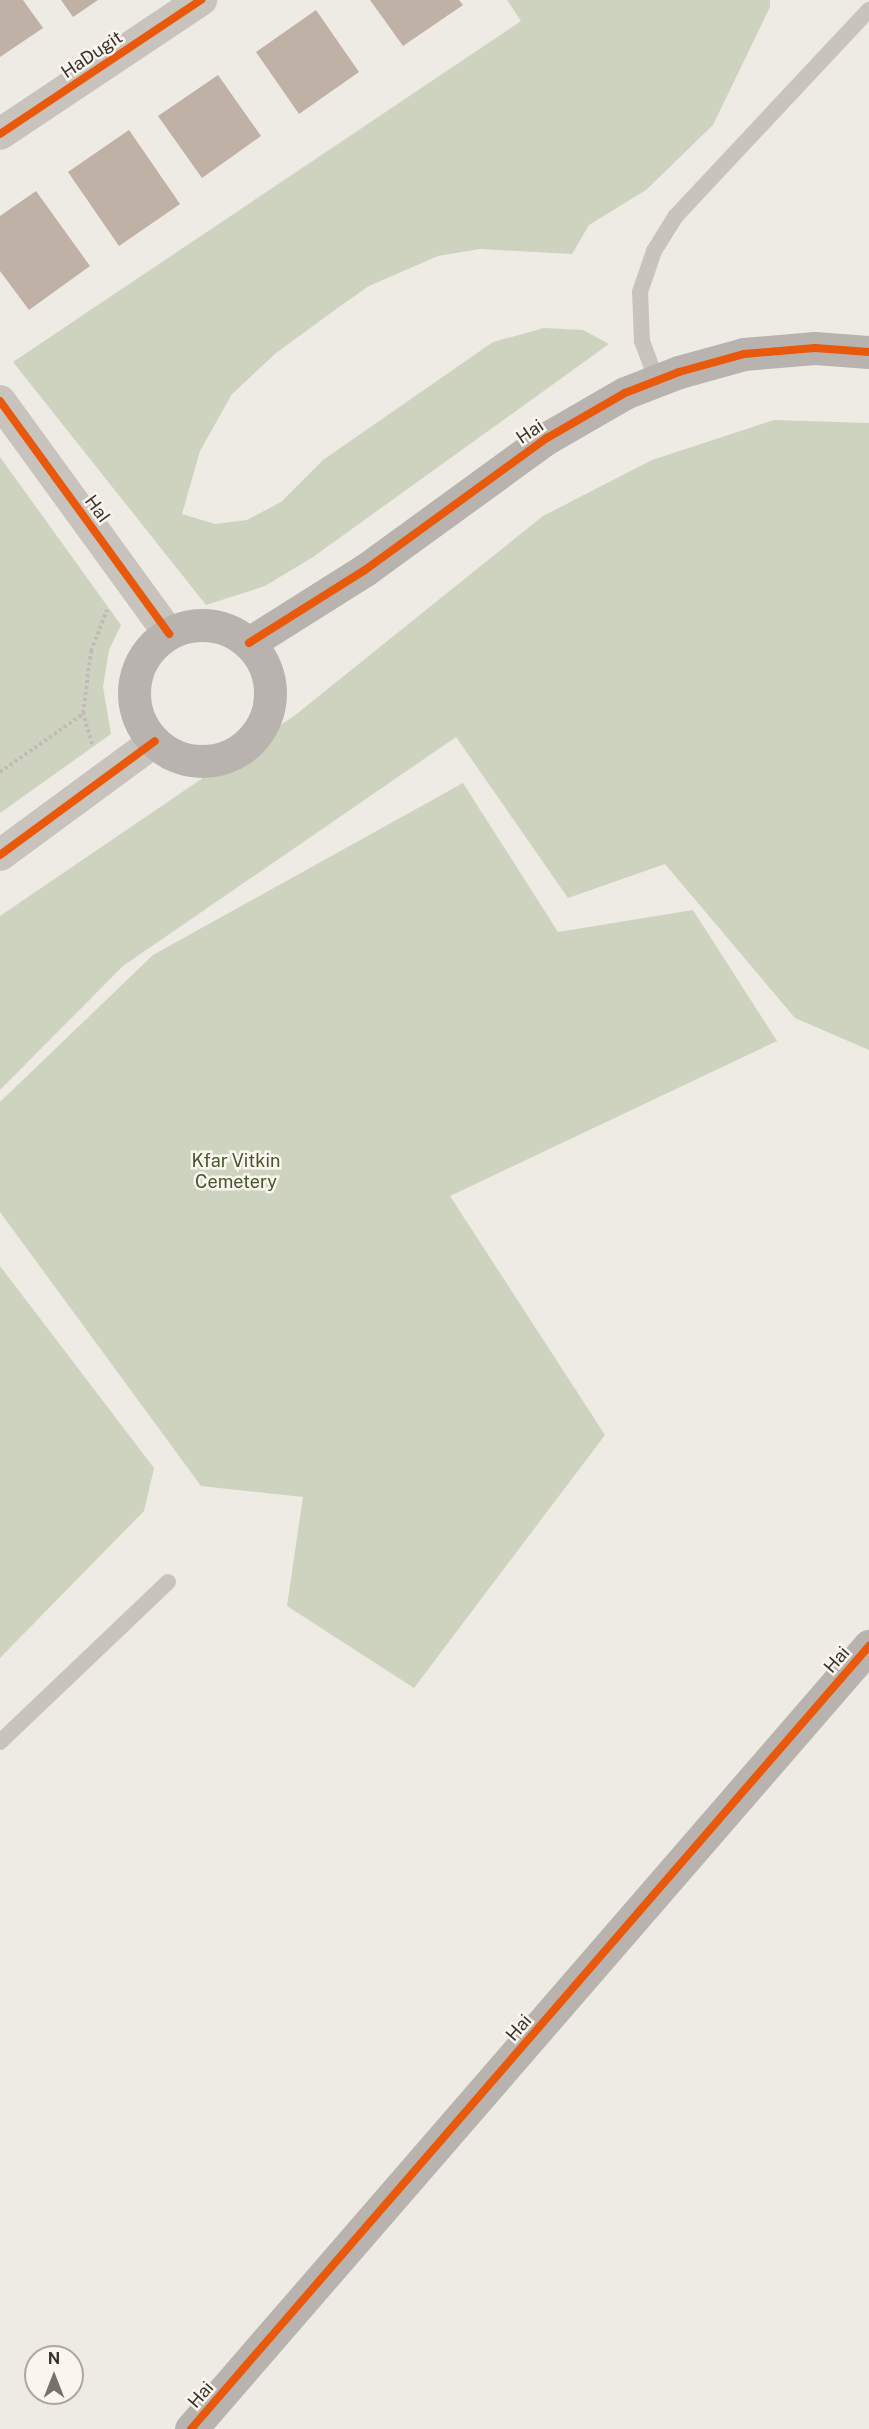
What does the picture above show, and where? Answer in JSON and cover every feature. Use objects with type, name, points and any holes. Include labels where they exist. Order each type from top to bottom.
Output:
[{"type":"street","name":"HaDugit","points":[[0,134],[201,0]]},
{"type":"street","name":"Hai","points":[[249,644],[364,570],[547,438],[626,393],[744,354],[814,348],[869,352]]},
{"type":"street","name":"HaI","points":[[0,401],[169,634]]},
{"type":"street","points":[[195,625],[214,626],[249,644],[263,661],[270,682],[269,704],[262,726],[248,743],[229,755],[207,761],[185,758],[155,741],[137,716],[136,675],[144,656],[169,634],[195,625]]},
{"type":"street","points":[[0,855],[155,741]]},
{"type":"street","name":"Hai","points":[[191,2429],[869,1646]]},
{"type":"lane","points":[[657,381],[642,341],[640,292],[654,250],[675,216],[869,10]]},
{"type":"lane","points":[[0,1742],[168,1582]]},
{"type":"path","points":[[103,779],[83,713],[91,651],[101,623],[131,582]]},
{"type":"path","points":[[0,772],[83,713]]},
{"type":"green space","points":[[507,0],[770,0],[770,7],[713,125],[646,190],[589,225],[572,254],[480,249],[438,256],[369,286],[276,353],[232,394],[200,451],[182,514],[215,524],[247,520],[281,502],[323,460],[493,342],[544,328],[583,330],[609,344],[313,557],[265,586],[206,605],[13,362],[521,21]]},
{"type":"green space","points":[[774,420],[869,423],[869,1050],[795,1018],[665,864],[568,898],[456,737],[123,966],[0,1090],[0,916],[294,716],[543,516],[652,460]]},
{"type":"green space","points":[[0,457],[121,625],[109,650],[103,687],[111,734],[0,813]]},
{"type":"green space","name":"Kfar Vitkin Cemetery","points":[[463,783],[558,932],[693,910],[777,1041],[450,1196],[605,1435],[414,1688],[287,1606],[303,1497],[201,1486],[0,1212],[0,1102],[153,955]]},
{"type":"green space","points":[[0,1266],[154,1468],[144,1511],[0,1658]]},
{"type":"building","points":[[0,0],[23,0],[43,28],[0,57]]},
{"type":"building","points":[[61,0],[98,0],[73,17]]},
{"type":"building","points":[[370,0],[459,0],[463,5],[403,46]]},
{"type":"building","points":[[316,10],[359,72],[299,114],[256,52]]},
{"type":"building","points":[[218,75],[261,136],[202,178],[158,116]]},
{"type":"building","points":[[129,130],[180,204],[119,246],[68,172]]},
{"type":"building","points":[[36,191],[90,266],[29,310],[0,271],[0,216]]},
{"type":"cycle path","points":[[0,134],[201,0]]},
{"type":"cycle path","points":[[249,643],[365,570],[547,438],[625,393],[679,372],[744,354],[815,348],[869,352]]},
{"type":"cycle path","points":[[0,401],[169,634]]},
{"type":"cycle path","points":[[0,855],[155,741]]},
{"type":"cycle path","points":[[191,2429],[869,1646]]}]
